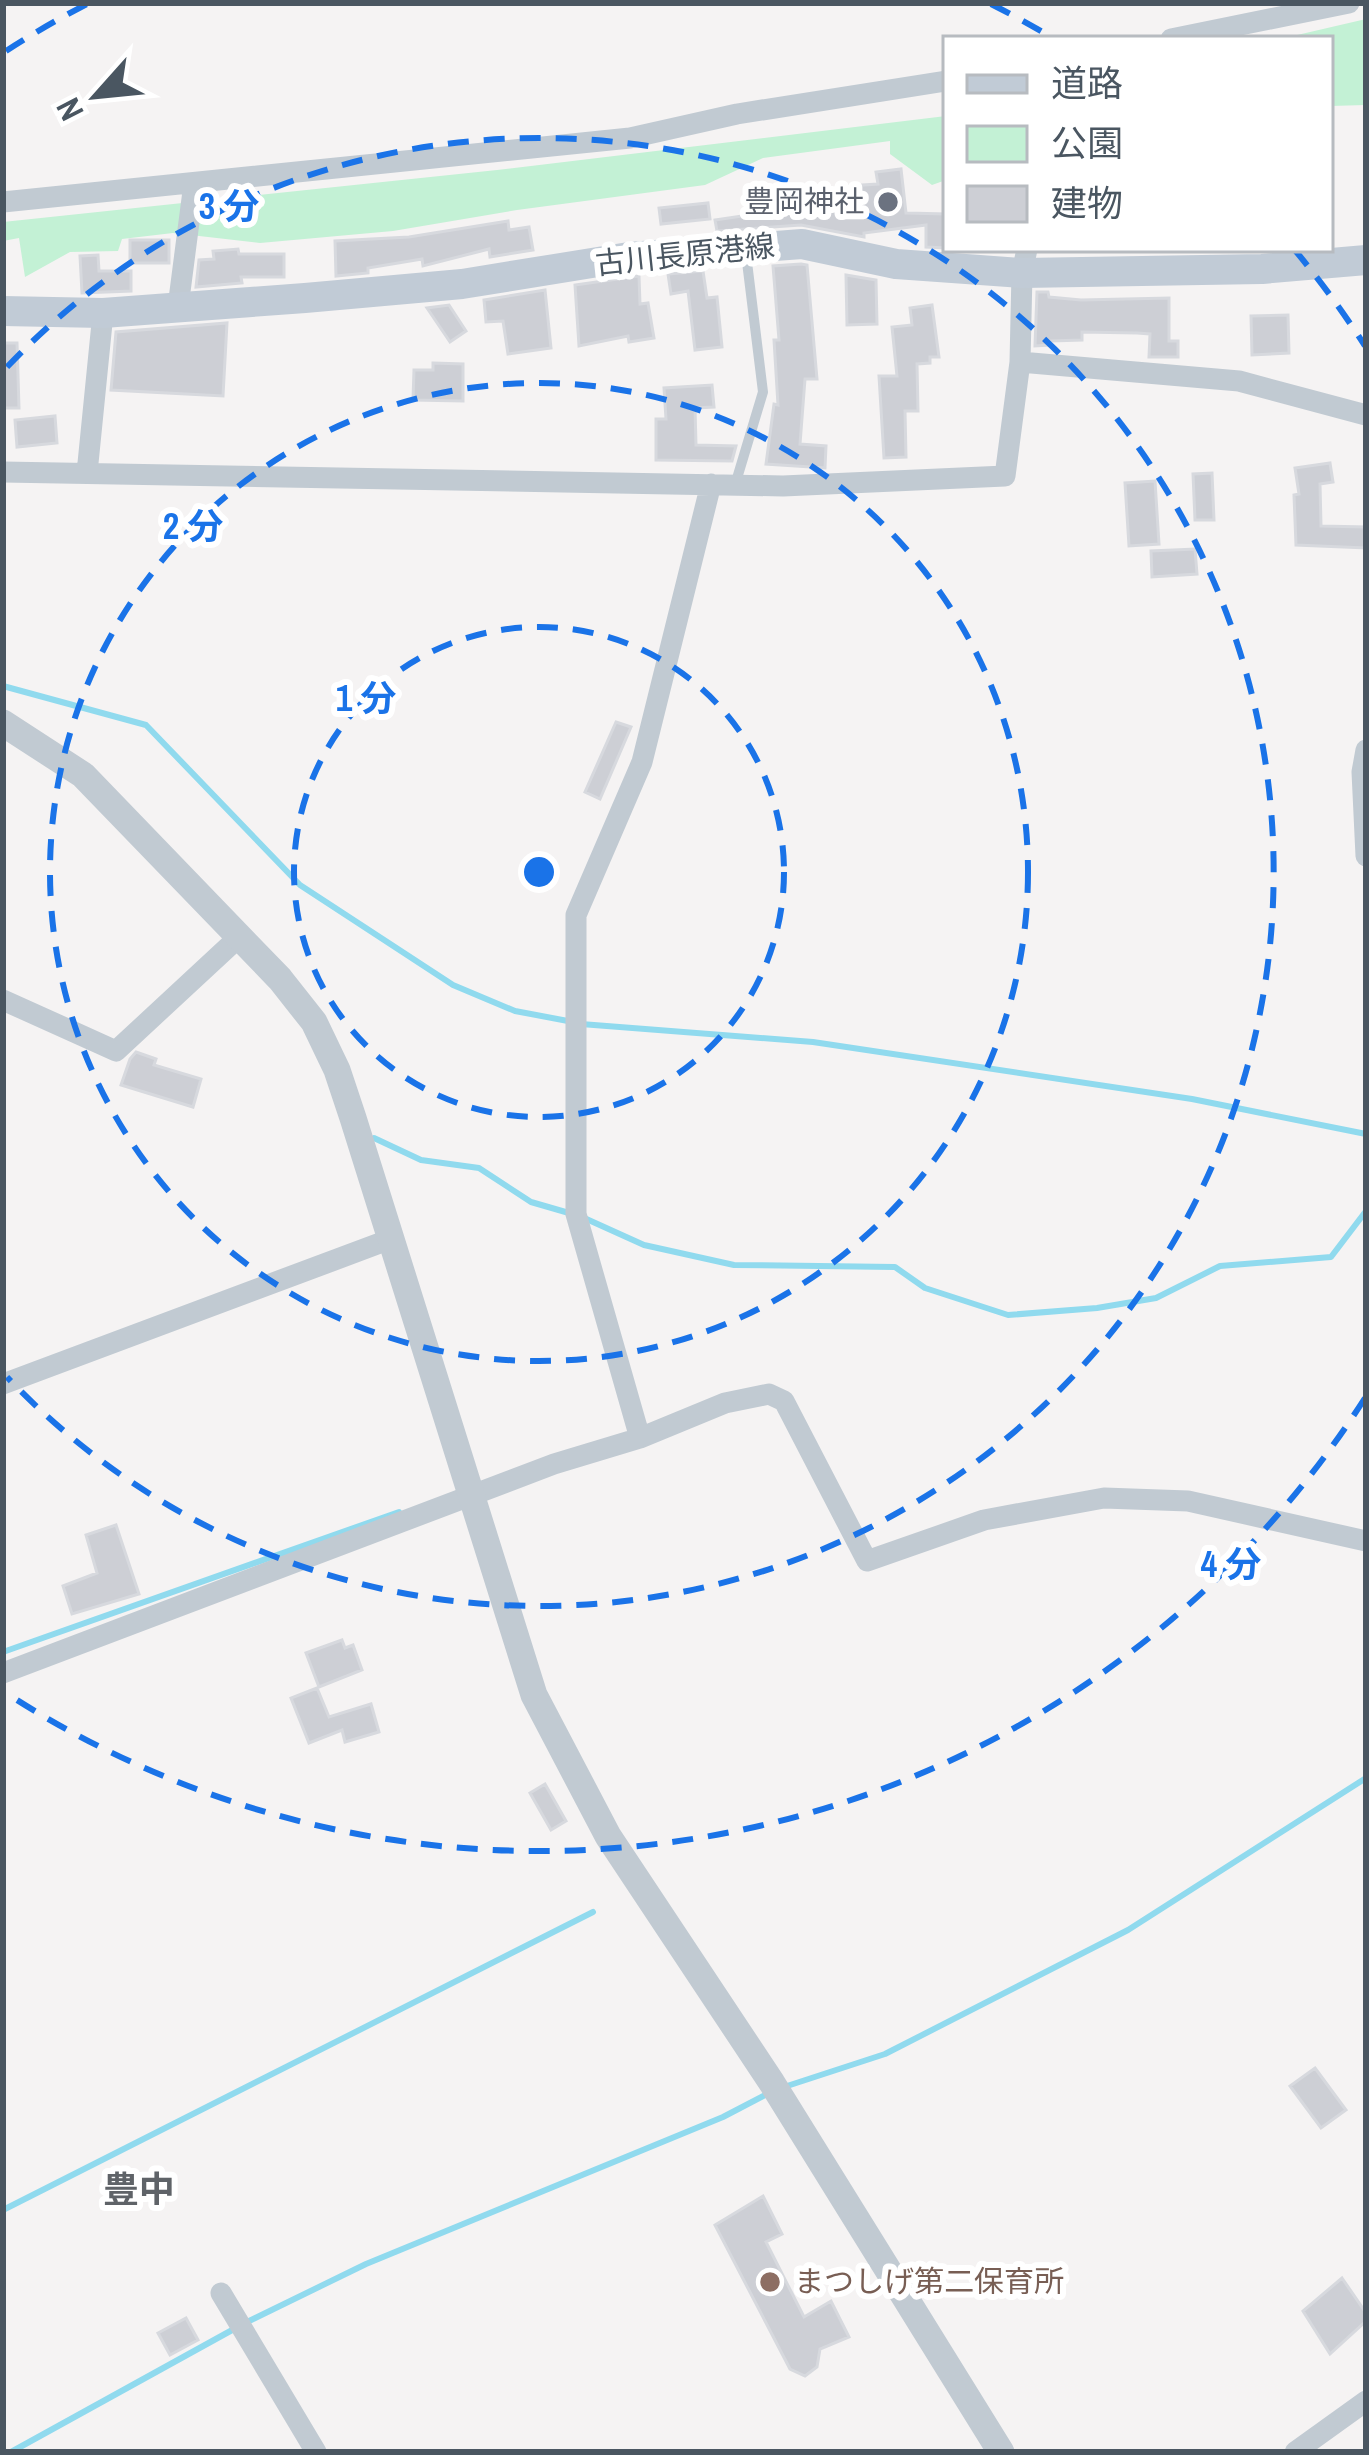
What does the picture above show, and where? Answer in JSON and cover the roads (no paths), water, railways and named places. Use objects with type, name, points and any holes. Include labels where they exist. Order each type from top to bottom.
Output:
[{"type":"main road","name":"古川長原港線","points":[[3,311],[103,313],[462,284],[629,257],[745,246],[802,244],[896,264],[1025,261],[1262,269],[1366,260]]},
{"type":"street","points":[[1186,36],[1349,3]]},
{"type":"street","points":[[3,202],[630,138],[737,114],[943,81]]},
{"type":"street","points":[[178,307],[193,191]]},
{"type":"street","points":[[3,472],[735,485],[1005,476],[1020,362],[1025,261]]},
{"type":"street","points":[[87,472],[103,313]]},
{"type":"street","points":[[1020,362],[1239,381],[1366,416]]},
{"type":"street","points":[[640,1438],[578,1224],[576,915],[642,762],[711,484]]},
{"type":"street","points":[[3,723],[83,775],[280,980],[322,1038],[353,1118],[533,1695],[608,1836],[772,2083],[1000,2452]]},
{"type":"street","points":[[1366,750],[1362,772],[1366,856]]},
{"type":"street","points":[[3,1000],[116,1051],[240,936]]},
{"type":"street","points":[[3,1384],[388,1240]]},
{"type":"street","points":[[3,1672],[725,1403],[770,1394],[784,1401],[867,1561],[984,1520],[1104,1498],[1188,1501],[1366,1541]]},
{"type":"street","points":[[220,2294],[316,2452]]},
{"type":"street","points":[[1295,2452],[1366,2401]]},
{"type":"lane","points":[[735,485],[763,392],[745,246]]},
{"type":"waterway","points":[[3,686],[146,725],[300,885],[453,985],[515,1011],[568,1021]]},
{"type":"waterway","points":[[581,1024],[813,1042],[1192,1099],[1366,1134]]},
{"type":"waterway","points":[[374,1138],[421,1160],[479,1168],[531,1202],[569,1213]]},
{"type":"waterway","points":[[582,1217],[644,1245],[734,1265],[895,1267],[925,1288],[1008,1315],[1156,1298],[1220,1266],[1331,1257],[1366,1211]]},
{"type":"waterway","points":[[3,1652],[399,1512]]},
{"type":"waterway","points":[[784,2087],[885,2054],[1128,1930],[1366,1778]]},
{"type":"waterway","points":[[3,2210],[593,1912]]},
{"type":"waterway","points":[[245,2323],[366,2264],[723,2117],[771,2092]]},
{"type":"waterway","points":[[11,2452],[234,2329]]},
{"type":"place","name":"豊岡神社","points":[[888,202]]},
{"type":"place","name":"まつしげ第二保育所","points":[[770,2282]]},
{"type":"district","name":"豊中","points":[[139,2189]]}]
